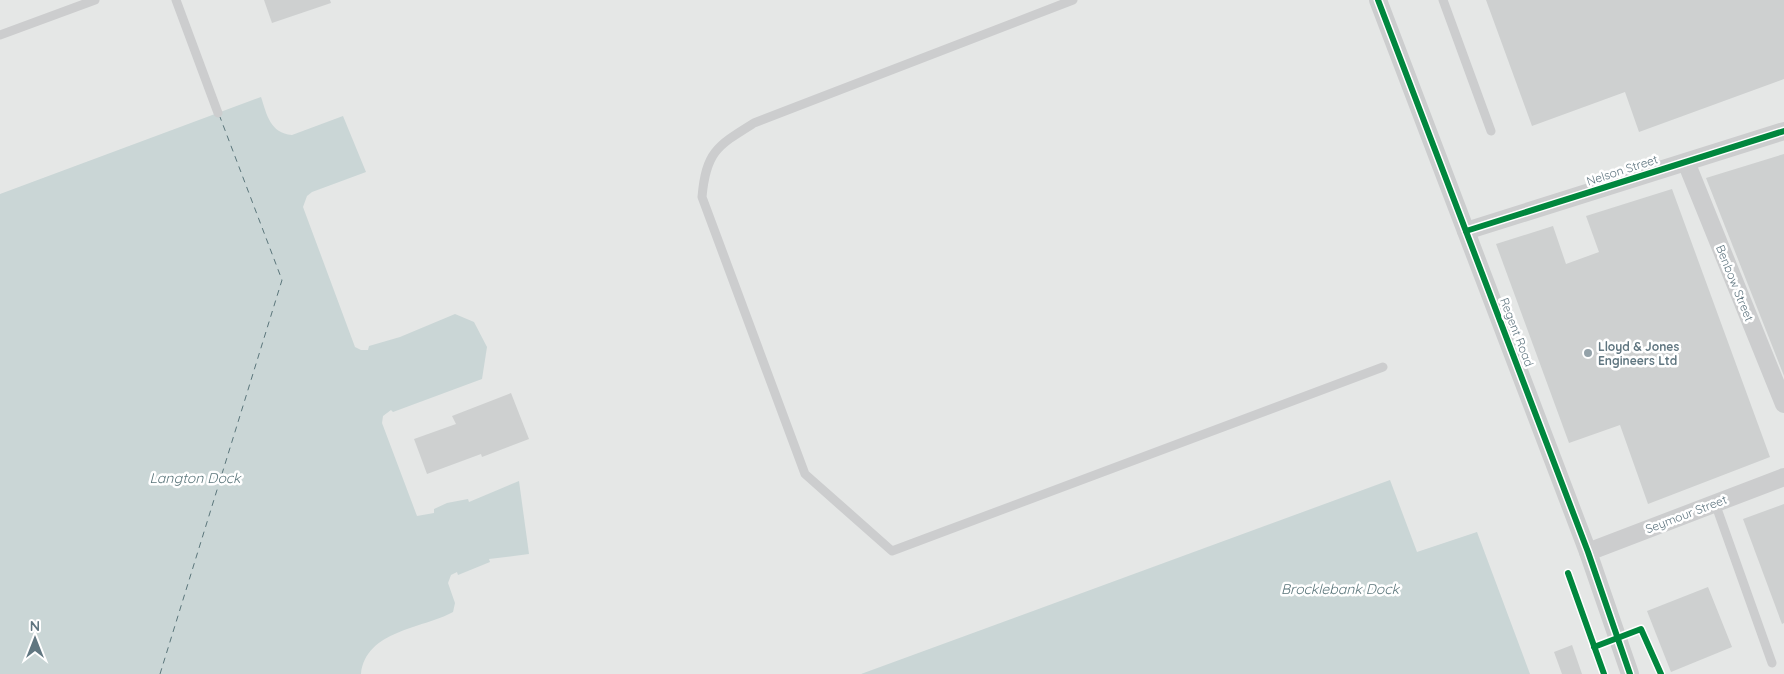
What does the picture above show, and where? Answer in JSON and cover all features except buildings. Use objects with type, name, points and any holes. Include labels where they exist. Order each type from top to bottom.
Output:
[{"type":"street","name":"Regent Road","points":[[1378,0],[1588,552],[1630,674]]},
{"type":"street","name":"Nelson Street","points":[[1466,231],[1784,131]]},
{"type":"street","name":"Benbow Street","points":[[1686,162],[1784,404]]},
{"type":"street","name":"Seymour Street","points":[[1588,552],[1784,477]]},
{"type":"lane","points":[[0,35],[95,0]]},
{"type":"lane","points":[[176,0],[218,113]]},
{"type":"lane","points":[[1073,0],[754,123],[720,144],[704,172],[702,197],[805,474],[892,551],[1383,367]]},
{"type":"lane","points":[[1443,0],[1491,131]]},
{"type":"lane","points":[[1715,504],[1772,663]]},
{"type":"shaded area","points":[[0,0],[1784,0],[1784,674],[0,674]]},
{"type":"water","name":"Langton Dock","points":[[261,97],[270,122],[285,134],[292,135],[343,116],[366,172],[312,192],[307,196],[303,207],[355,347],[361,350],[368,350],[369,346],[400,337],[455,314],[474,322],[487,347],[482,379],[393,412],[391,410],[383,416],[382,423],[417,516],[434,513],[434,509],[447,503],[468,499],[469,502],[519,481],[529,554],[489,559],[490,562],[458,575],[457,572],[451,575],[448,583],[455,603],[453,612],[397,633],[384,640],[373,648],[365,659],[361,674],[0,674],[0,194]]},
{"type":"water","name":"Brocklebank Dock","points":[[1390,480],[1417,552],[1477,532],[1530,674],[861,674]]},
{"type":"ferry route","points":[[160,674],[282,280],[220,117]]},
{"type":"cycle path","points":[[1378,0],[1588,552],[1630,674]]},
{"type":"cycle path","points":[[1466,231],[1784,131]]},
{"type":"cycle path","points":[[1568,573],[1604,674]]},
{"type":"cycle path","points":[[1594,647],[1641,629],[1661,674]]},
{"type":"place","name":"Lloyd & Jones Engineers Ltd","points":[[1588,353]]}]
